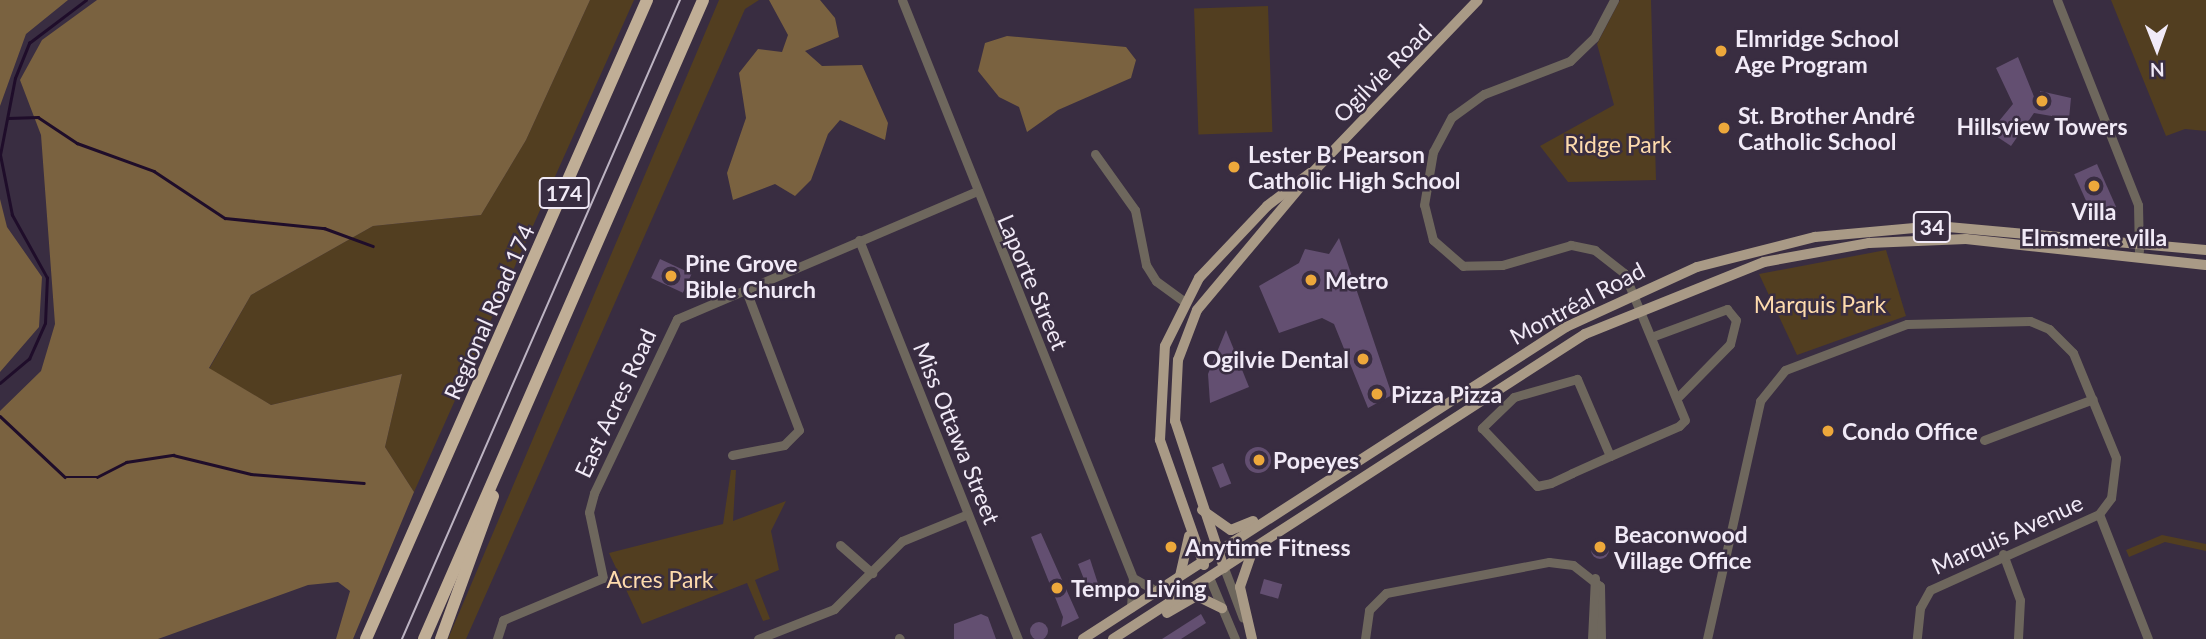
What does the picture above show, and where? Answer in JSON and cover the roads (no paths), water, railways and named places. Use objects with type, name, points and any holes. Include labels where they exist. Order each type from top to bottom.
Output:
[{"type":"highway","name":"Regional Road 174","points":[[366,639],[647,0]]},
{"type":"highway","name":"174","points":[[424,639],[704,0]]},
{"type":"highway","points":[[441,639],[522,417]]},
{"type":"main road","name":"Ogilvie Road","points":[[1224,568],[1200,509],[1175,421],[1174,382],[1186,334],[1218,279],[1313,172],[1478,0]]},
{"type":"main road","name":"Ogilvie Road","points":[[1209,577],[1163,453],[1158,397],[1166,346],[1184,301],[1226,247],[1292,183],[1313,172]]},
{"type":"main road","name":"Montréal Road","points":[[1083,639],[1379,445],[1634,292],[1744,253],[1863,231],[1986,227],[2206,250]]},
{"type":"main road","name":"Montréal Road","points":[[1113,639],[1585,334],[1642,307],[1764,262],[1869,243],[1966,239],[2206,265]]},
{"type":"main road","points":[[1379,445],[1387,460]]},
{"type":"main road","points":[[1200,509],[1231,530],[1300,499]]},
{"type":"main road","points":[[1180,576],[1190,544],[1186,518]]},
{"type":"main road","points":[[1252,639],[1240,587],[1253,550]]},
{"type":"main road","points":[[1138,623],[1197,596],[1222,608]]},
{"type":"street","name":"Laporte Street","points":[[903,0],[975,192],[1133,578],[1130,608]]},
{"type":"street","points":[[1610,456],[1577,379],[1514,397],[1482,428],[1537,486],[1610,456],[1679,426],[1685,413],[1679,396],[1642,307],[1616,264],[1578,245],[1547,248],[1502,265],[1463,266],[1433,240],[1424,205],[1433,152],[1451,117],[1485,94],[1570,61],[1594,38],[1614,0]]},
{"type":"street","points":[[2057,0],[2138,205],[2138,256]]},
{"type":"street","points":[[1095,155],[1135,210],[1146,265],[1184,301]]},
{"type":"street","name":"East Acres Road","points":[[496,634],[603,578],[589,512],[665,334],[693,308],[975,192]]},
{"type":"street","name":"Miss Ottawa Street","points":[[859,240],[1018,639]]},
{"type":"street","points":[[732,455],[784,445],[799,430],[745,288]]},
{"type":"street","points":[[1654,336],[1727,309],[1736,320],[1730,344],[1679,396]]},
{"type":"street","name":"Marquis Avenue","points":[[1707,639],[1760,401],[1798,362],[1907,324],[2030,321],[2066,342],[2111,440],[2117,479],[2099,514],[1930,590],[1920,608],[1917,639]]},
{"type":"street","points":[[1984,440],[2093,399]]},
{"type":"street","points":[[758,639],[834,609],[902,541],[968,514]]},
{"type":"street","points":[[2099,514],[2148,639]]},
{"type":"street","points":[[839,545],[872,573]]},
{"type":"street","points":[[2003,555],[2020,600],[2018,639]]},
{"type":"street","points":[[1365,639],[1369,610],[1397,589],[1529,562],[1573,565],[1595,578]]},
{"type":"street","name":"Ogilvie Road","points":[[1224,568],[1252,639]]},
{"type":"street","name":"Ogilvie Road","points":[[1209,577],[1235,639]]},
{"type":"street","points":[[1133,578],[1156,591]]},
{"type":"street","points":[[1592,639],[1595,578]]},
{"type":"street","points":[[1595,578],[1601,639]]},
{"type":"waterway","points":[[0,383],[29,359],[45,323],[47,278],[12,215],[0,155],[15,78],[29,43],[86,0]]},
{"type":"waterway","points":[[8,118],[38,117],[77,143],[154,171],[225,218],[324,228],[373,246]]},
{"type":"waterway","points":[[0,416],[65,477],[97,477],[126,462],[173,455],[251,474],[364,483]]},
{"type":"tram line","points":[[402,639],[680,0]]},
{"type":"place","name":"Elmridge School Age Program","points":[[1721,51]]},
{"type":"place","name":"Hillsview Towers","points":[[2042,101]]},
{"type":"place","name":"St. Brother André Catholic School","points":[[1724,128]]},
{"type":"place","name":"Lester B. Pearson Catholic High School","points":[[1234,167]]},
{"type":"place","name":"Villa Elmsmere villa","points":[[2094,186]]},
{"type":"place","name":"Pine Grove Bible Church","points":[[671,276]]},
{"type":"place","name":"Metro","points":[[1311,280]]},
{"type":"place","name":"Ogilvie Dental","points":[[1363,359]]},
{"type":"place","name":"Pizza Pizza","points":[[1377,394]]},
{"type":"place","name":"Condo Office","points":[[1828,431]]},
{"type":"place","name":"Popeyes","points":[[1259,460]]},
{"type":"place","name":"Anytime Fitness","points":[[1171,547]]},
{"type":"place","name":"Beaconwood Village Office","points":[[1600,547]]},
{"type":"place","name":"Tempo Living","points":[[1057,588]]},
{"type":"park label","name":"Ridge Park","points":[[1618,144]]},
{"type":"park label","name":"Marquis Park","points":[[1820,304]]},
{"type":"park label","name":"Acres Park","points":[[660,579]]}]
